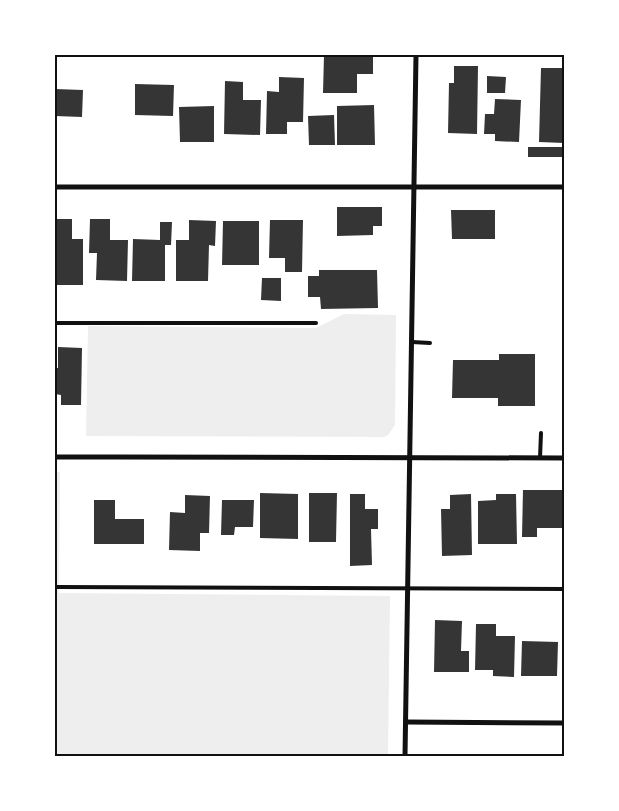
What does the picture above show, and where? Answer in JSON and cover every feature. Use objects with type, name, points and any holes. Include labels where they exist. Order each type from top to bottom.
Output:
[{"type":"street","points":[[405,756],[416,55]]},
{"type":"street","points":[[55,187],[564,187]]},
{"type":"street","points":[[55,458],[564,458]]},
{"type":"street","points":[[406,722],[564,723]]},
{"type":"lane","points":[[55,323],[316,323]]},
{"type":"lane","points":[[412,342],[430,343]]},
{"type":"lane","points":[[540,433],[540,458]]},
{"type":"lane","points":[[57,587],[564,588]]},
{"type":"shaded area","points":[[344,314],[396,315],[395,425],[388,435],[384,437],[86,436],[88,326],[316,328]]},
{"type":"shaded area","points":[[55,472],[60,472],[59,593],[390,596],[388,756],[55,756]]},
{"type":"building","points":[[324,55],[373,55],[373,74],[357,74],[357,93],[323,93]]},
{"type":"building","points":[[454,66],[478,66],[477,134],[448,133],[449,83],[454,83]]},
{"type":"building","points":[[541,68],[564,68],[564,143],[539,142]]},
{"type":"building","points":[[487,76],[506,77],[505,93],[487,93]]},
{"type":"building","points":[[279,77],[304,78],[303,122],[287,122],[287,134],[266,134],[267,91],[279,92]]},
{"type":"building","points":[[225,81],[243,82],[243,100],[261,100],[260,135],[224,134]]},
{"type":"building","points":[[135,84],[174,85],[173,116],[135,115]]},
{"type":"building","points":[[55,89],[83,90],[82,117],[55,116]]},
{"type":"building","points":[[495,99],[521,100],[519,142],[495,141],[495,134],[484,134],[485,114],[494,114]]},
{"type":"building","points":[[374,105],[375,145],[337,145],[337,106]]},
{"type":"building","points":[[214,106],[214,142],[180,142],[179,107]]},
{"type":"building","points":[[334,115],[335,145],[309,145],[308,116]]},
{"type":"building","points":[[528,147],[564,147],[564,157],[528,157]]},
{"type":"building","points":[[337,207],[382,207],[382,226],[373,226],[373,235],[337,236]]},
{"type":"building","points":[[451,210],[495,210],[495,239],[452,239]]},
{"type":"building","points":[[55,219],[72,219],[72,239],[83,239],[83,285],[55,285]]},
{"type":"building","points":[[90,219],[110,219],[110,240],[128,240],[127,281],[96,280],[97,253],[89,253]]},
{"type":"building","points":[[189,220],[216,221],[215,246],[209,245],[208,281],[176,281],[176,240],[189,240]]},
{"type":"building","points":[[270,220],[303,220],[302,272],[285,272],[285,258],[269,258]]},
{"type":"building","points":[[223,221],[259,221],[259,265],[222,265]]},
{"type":"building","points":[[160,222],[172,222],[171,245],[165,245],[165,281],[132,281],[133,239],[160,240]]},
{"type":"building","points":[[319,270],[377,270],[378,308],[321,309],[320,297],[308,297],[308,276],[319,276]]},
{"type":"building","points":[[262,278],[281,278],[281,301],[261,300]]},
{"type":"building","points":[[58,347],[82,348],[81,405],[61,405],[61,395],[55,394],[55,368],[58,368]]},
{"type":"building","points":[[499,354],[535,354],[535,406],[498,406],[498,398],[452,398],[453,360],[499,360]]},
{"type":"building","points":[[523,490],[562,490],[562,528],[537,528],[537,537],[522,537]]},
{"type":"building","points":[[260,493],[298,494],[298,539],[260,538]]},
{"type":"building","points":[[309,493],[337,493],[336,542],[309,542]]},
{"type":"building","points":[[350,494],[365,494],[365,509],[378,509],[378,529],[371,529],[372,565],[350,566]]},
{"type":"building","points":[[471,494],[472,555],[442,556],[441,509],[450,509],[450,495]]},
{"type":"building","points":[[496,494],[516,494],[517,544],[478,544],[478,501],[496,500]]},
{"type":"building","points":[[185,495],[210,496],[209,533],[200,533],[200,551],[169,550],[170,512],[185,513]]},
{"type":"building","points":[[94,500],[115,500],[115,519],[144,519],[144,544],[94,544]]},
{"type":"building","points":[[222,500],[254,500],[253,527],[235,527],[234,535],[221,535]]},
{"type":"building","points":[[435,620],[462,621],[461,651],[469,651],[469,672],[434,672]]},
{"type":"building","points":[[476,624],[496,624],[496,636],[515,636],[514,677],[493,676],[493,670],[475,670]]},
{"type":"building","points":[[522,641],[558,642],[557,676],[521,676]]}]
